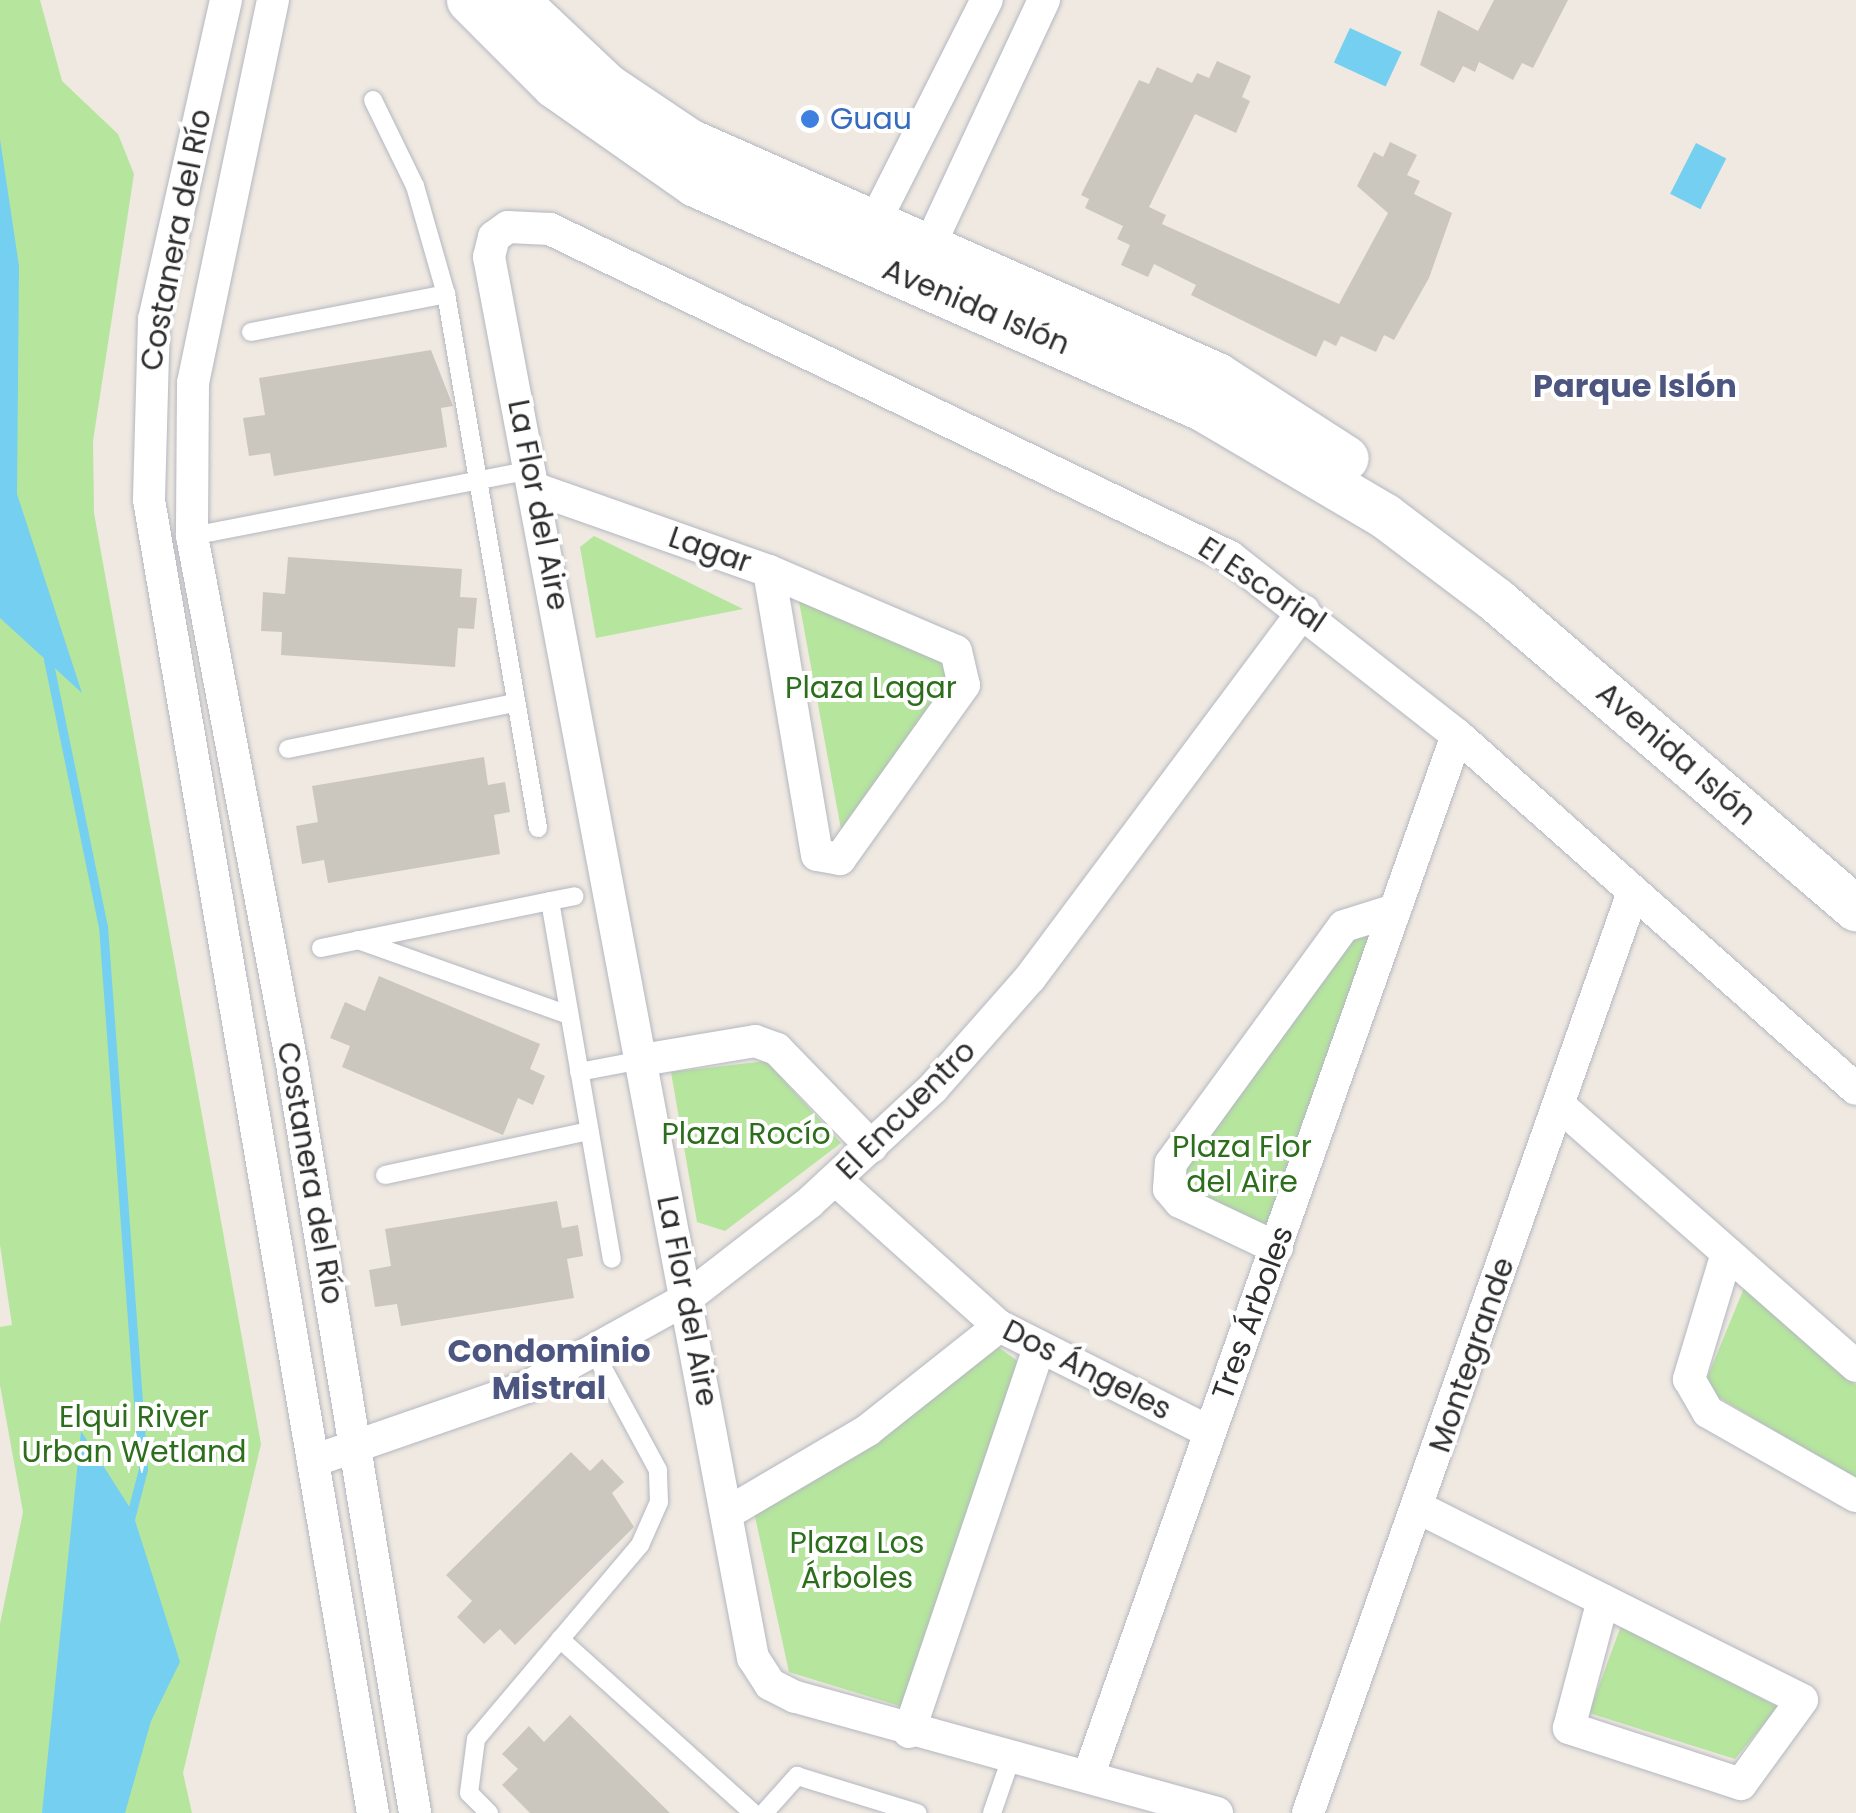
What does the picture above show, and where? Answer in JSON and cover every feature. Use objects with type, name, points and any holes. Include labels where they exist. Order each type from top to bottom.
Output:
[{"type":"main road","name":"Avenida Islón","points":[[470,0],[554,84],[646,154],[746,212],[866,240]]},
{"type":"main road","name":"Avenida Islón","points":[[516,0],[607,86],[675,132],[866,240],[1265,442],[1496,600],[1856,909]]},
{"type":"street","name":"Costanera del Río","points":[[226,0],[154,319],[146,412],[153,541],[372,1813]]},
{"type":"street","name":"Costanera del Río","points":[[273,0],[193,383],[192,536],[357,1447],[415,1813]]},
{"type":"street","points":[[866,240],[987,0]]},
{"type":"street","points":[[920,264],[1044,0]]},
{"type":"street","name":"La Flor del Aire","points":[[508,227],[489,256],[534,480],[684,1300],[760,1672],[795,1697],[910,1732],[1006,1771],[1088,1778],[1217,1813]]},
{"type":"street","name":"El Escorial","points":[[508,227],[550,229],[935,410],[1230,557],[1304,611],[1457,735],[1632,895],[1856,1089]]},
{"type":"street","name":"Lagar","points":[[534,480],[770,571],[956,651],[964,666],[964,684],[840,859],[828,860],[818,854],[770,571]]},
{"type":"street","points":[[153,541],[192,536]]},
{"type":"street","name":"El Encuentro","points":[[313,1461],[529,1386],[684,1300],[836,1180],[872,1147],[1030,978],[1304,611]]},
{"type":"street","name":"Tres Árboles","points":[[1088,1778],[1457,735]]},
{"type":"street","name":"Montegrande","points":[[1308,1813],[1419,1508],[1632,895]]},
{"type":"street","points":[[1276,1248],[1180,1202],[1169,1189],[1171,1163],[1344,926],[1395,910]]},
{"type":"street","points":[[642,1060],[766,1044],[872,1147]]},
{"type":"street","points":[[1559,1105],[1856,1366]]},
{"type":"street","name":"Dos Ángeles","points":[[836,1180],[999,1326],[1038,1351],[1210,1432]]},
{"type":"street","points":[[1727,1252],[1689,1380],[1708,1412],[1856,1496]]},
{"type":"street","points":[[729,1512],[868,1430],[999,1326]]},
{"type":"street","points":[[910,1732],[1038,1351]]},
{"type":"street","points":[[1419,1508],[1603,1600],[1802,1700],[1741,1784],[1569,1728],[1603,1600]]},
{"type":"lane","points":[[373,100],[415,186],[446,294],[474,480],[538,828]]},
{"type":"lane","points":[[251,332],[446,294]]},
{"type":"lane","points":[[192,536],[474,480],[534,480]]},
{"type":"lane","points":[[288,749],[516,703]]},
{"type":"lane","points":[[321,948],[575,896]]},
{"type":"lane","points":[[550,901],[612,1259]]},
{"type":"lane","points":[[358,940],[569,1015]]},
{"type":"lane","points":[[579,1072],[642,1060]]},
{"type":"lane","points":[[385,1175],[589,1130]]},
{"type":"lane","points":[[488,1813],[469,1792],[476,1739],[640,1545],[659,1502],[658,1470],[592,1350]]},
{"type":"lane","points":[[560,1639],[752,1813]]},
{"type":"lane","points":[[992,1813],[1006,1771]]},
{"type":"lane","points":[[764,1813],[798,1776],[917,1813]]},
{"type":"green space","name":"Elqui River Urban Wetland","points":[[0,0],[40,0],[62,81],[118,134],[134,174],[93,441],[94,513],[261,1444],[183,1773],[192,1813],[0,1813],[0,1624],[23,1512],[0,1385],[0,1327],[12,1325],[0,1245]]},
{"type":"green space","points":[[594,536],[743,609],[596,638],[580,547]]},
{"type":"green space","name":"Plaza Lagar","points":[[798,596],[941,655],[949,678],[841,829]]},
{"type":"green space","name":"Plaza Flor del Aire","points":[[1371,935],[1269,1221],[1261,1226],[1190,1191],[1182,1173],[1352,940]]},
{"type":"green space","name":"Plaza Rocío","points":[[766,1061],[841,1143],[725,1231],[697,1222],[671,1072]]},
{"type":"green space","points":[[1744,1288],[1856,1385],[1856,1480],[1703,1388]]},
{"type":"green space","name":"Plaza Los Árboles","points":[[998,1347],[1019,1362],[906,1708],[789,1672],[754,1512]]},
{"type":"green space","points":[[1621,1626],[1778,1707],[1735,1759],[1589,1713]]},
{"type":"water","points":[[1350,28],[1402,52],[1386,87],[1334,62]]},
{"type":"water","points":[[0,139],[19,266],[17,494],[82,693],[0,618]]},
{"type":"water","points":[[1696,143],[1726,158],[1700,209],[1670,194]]},
{"type":"water","points":[[81,1431],[132,1511],[180,1662],[151,1721],[125,1813],[42,1813]]},
{"type":"building","points":[[1494,0],[1568,0],[1533,68],[1522,63],[1513,80],[1479,62],[1475,72],[1463,66],[1454,83],[1420,65],[1438,10],[1478,31]]},
{"type":"building","points":[[1217,61],[1251,76],[1242,97],[1250,101],[1236,133],[1195,114],[1149,207],[1166,215],[1162,224],[1339,304],[1388,213],[1357,186],[1374,152],[1383,157],[1390,142],[1417,155],[1407,175],[1420,181],[1414,194],[1452,213],[1429,278],[1394,340],[1384,335],[1376,352],[1341,336],[1336,346],[1324,340],[1316,357],[1191,295],[1196,285],[1154,264],[1148,277],[1121,265],[1130,245],[1117,239],[1123,226],[1085,208],[1089,199],[1081,195],[1139,80],[1149,84],[1157,67],[1192,83],[1197,73],[1209,78]]},
{"type":"building","points":[[431,350],[453,406],[441,408],[447,447],[274,476],[270,453],[249,456],[243,418],[265,415],[259,378]]},
{"type":"building","points":[[288,557],[462,569],[460,597],[477,598],[474,629],[458,628],[455,667],[281,655],[282,632],[261,631],[263,592],[285,594]]},
{"type":"building","points":[[484,757],[488,785],[505,782],[510,812],[494,815],[500,854],[328,883],[324,860],[302,864],[296,826],[318,822],[312,786]]},
{"type":"building","points":[[379,976],[540,1044],[530,1069],[545,1076],[533,1105],[518,1098],[503,1135],[342,1067],[350,1046],[330,1038],[345,1002],[365,1011]]},
{"type":"building","points":[[557,1201],[562,1228],[578,1225],[583,1256],[567,1259],[574,1298],[401,1326],[397,1304],[375,1307],[369,1270],[391,1266],[385,1229]]},
{"type":"building","points":[[571,1452],[590,1471],[602,1459],[624,1482],[612,1493],[634,1527],[515,1645],[500,1629],[484,1644],[457,1617],[472,1601],[446,1575]]},
{"type":"building","points":[[570,1715],[670,1813],[530,1813],[502,1785],[518,1769],[502,1754],[529,1726],[544,1742]]},
{"type":"waterway","points":[[48,659],[103,926],[143,1469],[130,1519]]},
{"type":"place","name":"Guau","points":[[810,119]]},
{"type":"district","name":"Parque Islón","points":[[1635,386]]},
{"type":"district","name":"Condominio Mistral","points":[[549,1370]]}]
